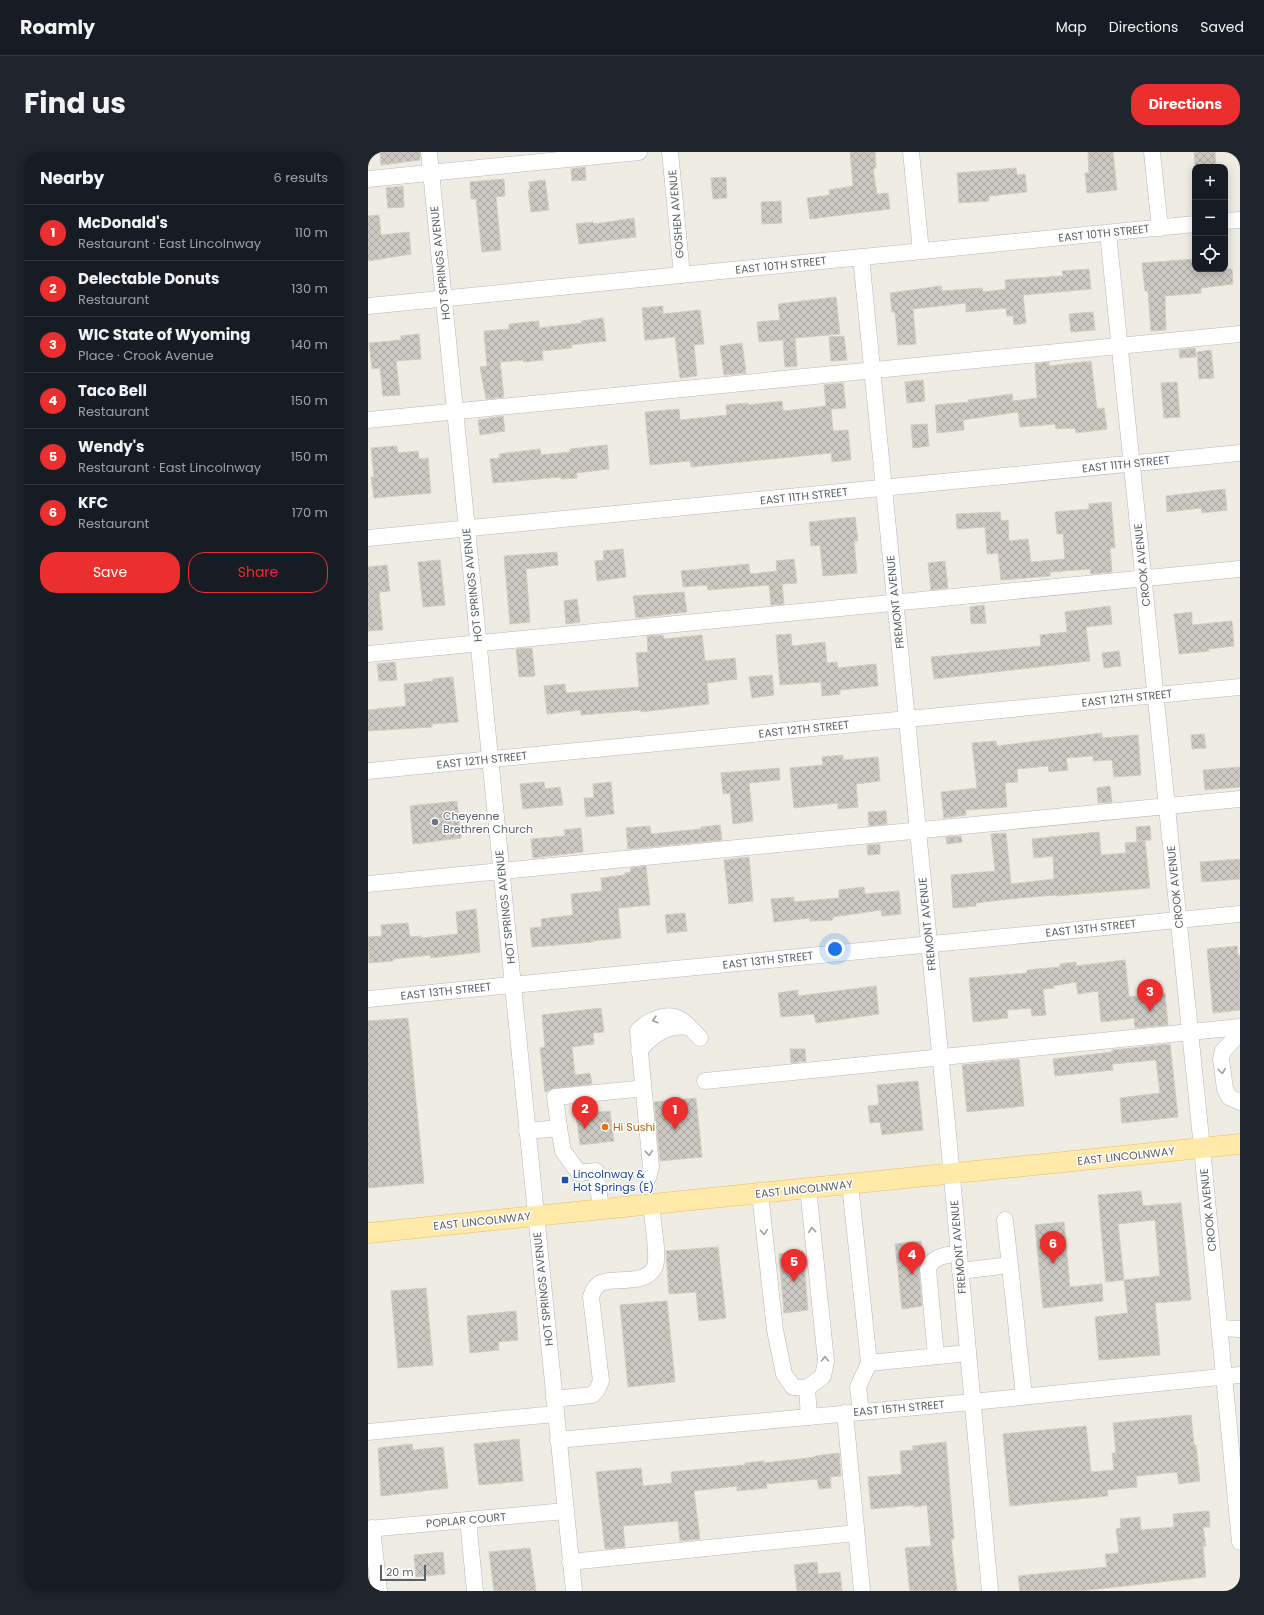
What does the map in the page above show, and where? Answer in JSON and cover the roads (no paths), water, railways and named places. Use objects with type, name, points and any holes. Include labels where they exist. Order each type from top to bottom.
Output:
[{"type":"main road","name":"EAST LINCOLNWAY","points":[[368,1233],[1240,1144]]},
{"type":"street","name":"HOT SPRINGS AVENUE","points":[[429,152],[574,1591]]},
{"type":"street","points":[[368,179],[639,152]]},
{"type":"street","name":"GOSHEN AVENUE","points":[[670,152],[682,275]]},
{"type":"street","points":[[911,152],[921,251]]},
{"type":"street","points":[[1152,152],[1160,228]]},
{"type":"street","points":[[1228,221],[1240,220]]},
{"type":"street","name":"EAST 10TH STREET","points":[[368,306],[1192,224]]},
{"type":"street","name":"CROOK AVENUE","points":[[1108,233],[1220,1328],[1232,1376],[1240,1542]]},
{"type":"street","name":"FREMONT AVENUE","points":[[861,257],[959,1253],[990,1591]]},
{"type":"street","points":[[368,420],[1240,334]]},
{"type":"street","name":"EAST 11TH STREET","points":[[368,538],[1240,452]]},
{"type":"street","points":[[368,654],[1240,569]]},
{"type":"street","name":"EAST 12TH STREET","points":[[368,771],[1240,687]]},
{"type":"street","points":[[368,884],[1240,799]]},
{"type":"street","name":"EAST 13TH STREET","points":[[368,999],[1240,914]]},
{"type":"street","points":[[648,1178],[650,1167],[639,1051],[647,1041],[667,1029],[680,1026],[694,1033]]},
{"type":"street","points":[[704,1081],[1190,1032],[1237,1034]]},
{"type":"street","points":[[1237,1034],[1224,1051],[1221,1059],[1225,1089],[1229,1097],[1240,1102]]},
{"type":"street","points":[[601,1209],[596,1171],[579,1173],[563,1151],[555,1097],[636,1089]]},
{"type":"street","points":[[527,1131],[559,1128]]},
{"type":"street","points":[[850,1184],[869,1363],[858,1387],[853,1413],[856,1533],[862,1591]]},
{"type":"street","points":[[760,1193],[774,1330],[784,1374],[794,1387],[807,1388],[823,1376],[826,1360],[808,1188]]},
{"type":"street","points":[[368,1432],[555,1406],[592,1395],[597,1390],[601,1381],[591,1297],[594,1289],[600,1283],[636,1279],[650,1273],[655,1265],[656,1255],[651,1204]]},
{"type":"street","points":[[1005,1220],[1024,1396]]},
{"type":"street","points":[[936,1356],[928,1269],[929,1266],[940,1257],[959,1253]]},
{"type":"street","points":[[960,1271],[1010,1265]]},
{"type":"street","points":[[1220,1328],[1240,1329]]},
{"type":"street","points":[[869,1363],[968,1353]]},
{"type":"street","name":"EAST 15TH STREET","points":[[558,1440],[972,1402],[1232,1376]]},
{"type":"street","points":[[807,1388],[809,1417]]},
{"type":"street","name":"POPLAR COURT","points":[[370,1528],[565,1511]]},
{"type":"street","points":[[468,1520],[475,1591]]},
{"type":"street","points":[[370,1528],[379,1591]]},
{"type":"street","points":[[570,1562],[856,1533]]},
{"type":"place","name":"Cheyenne Brethren Church","points":[[435,822]]},
{"type":"place","name":"WIC State of Wyoming","points":[[1150,1012]]},
{"type":"place","name":"Hi Sushi","points":[[605,1127]]},
{"type":"place","name":"Delectable Donuts","points":[[585,1129]]},
{"type":"place","name":"McDonald's","points":[[675,1130]]},
{"type":"place","name":"Lincolnway & Hot Springs (E)","points":[[565,1180]]},
{"type":"place","name":"KFC","points":[[1053,1264]]},
{"type":"place","name":"Taco Bell","points":[[912,1275]]},
{"type":"place","name":"Wendy's","points":[[794,1282]]}]
